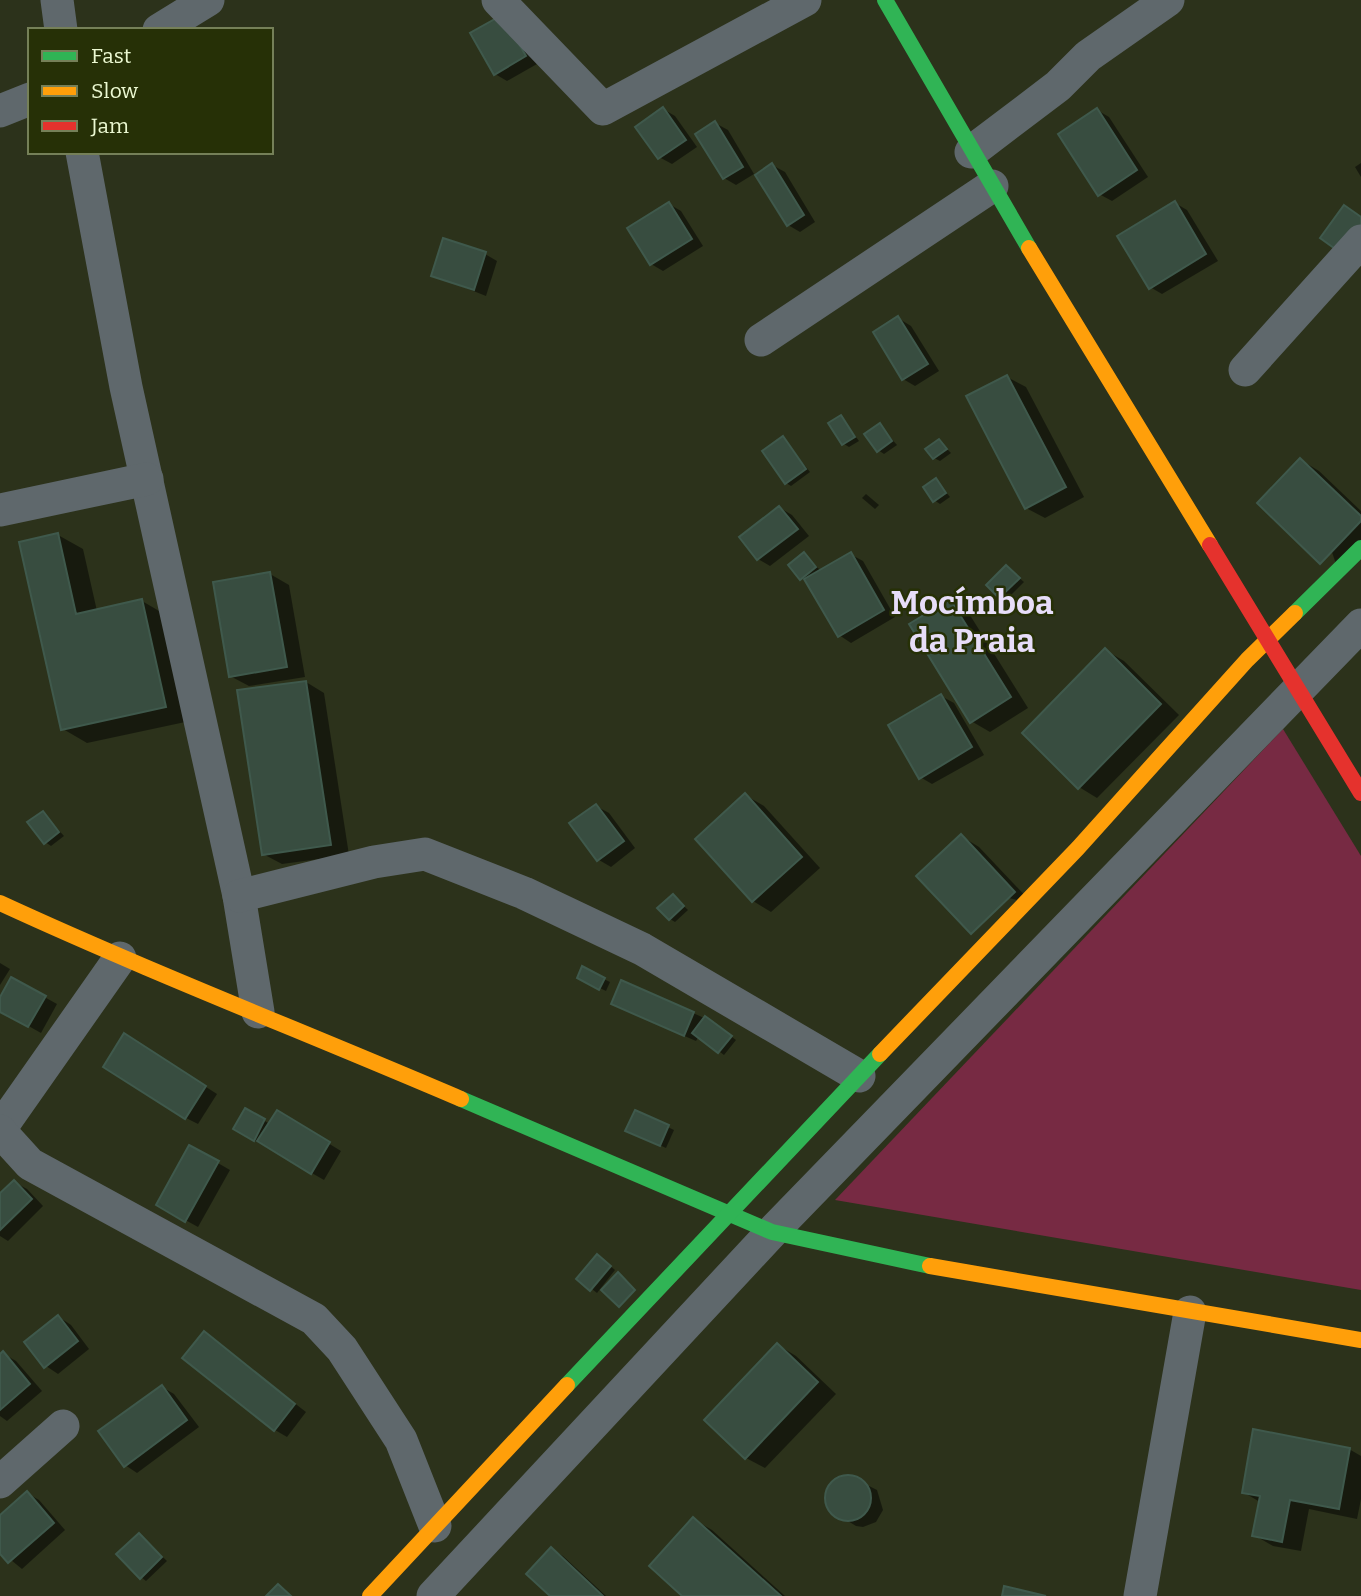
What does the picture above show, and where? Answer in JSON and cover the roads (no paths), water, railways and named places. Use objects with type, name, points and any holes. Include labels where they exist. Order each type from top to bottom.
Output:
[{"type":"street","points":[[57,0],[61,28]]},
{"type":"street","points":[[162,28],[208,0]]},
{"type":"street","points":[[498,0],[603,109],[805,0]]},
{"type":"street","points":[[885,0],[971,152],[1361,793]]},
{"type":"street","points":[[971,152],[1058,86],[1088,56],[1168,0]]},
{"type":"street","points":[[0,111],[28,100]]},
{"type":"street","points":[[82,154],[146,479],[239,896],[258,1012]]},
{"type":"street","points":[[761,340],[992,186]]},
{"type":"street","points":[[1245,370],[1361,241]]},
{"type":"street","points":[[0,510],[146,479]]},
{"type":"street","points":[[370,1596],[728,1213],[1078,848],[1267,640],[1361,548]]},
{"type":"street","points":[[433,1596],[772,1232],[1361,625]]},
{"type":"street","points":[[239,896],[374,862],[425,854],[524,893],[642,949],[859,1076]]},
{"type":"street","points":[[0,903],[120,958],[258,1012],[772,1232],[970,1275],[1361,1340]]},
{"type":"street","points":[[120,958],[0,1130],[30,1164],[314,1319],[342,1349],[401,1440],[435,1527]]},
{"type":"street","points":[[1140,1596],[1190,1312]]},
{"type":"street","points":[[0,1482],[63,1426]]},
{"type":"street","points":[[463,1496],[498,1526]]},
{"type":"district","name":"Mocímboa da Praia","points":[[972,621]]}]
